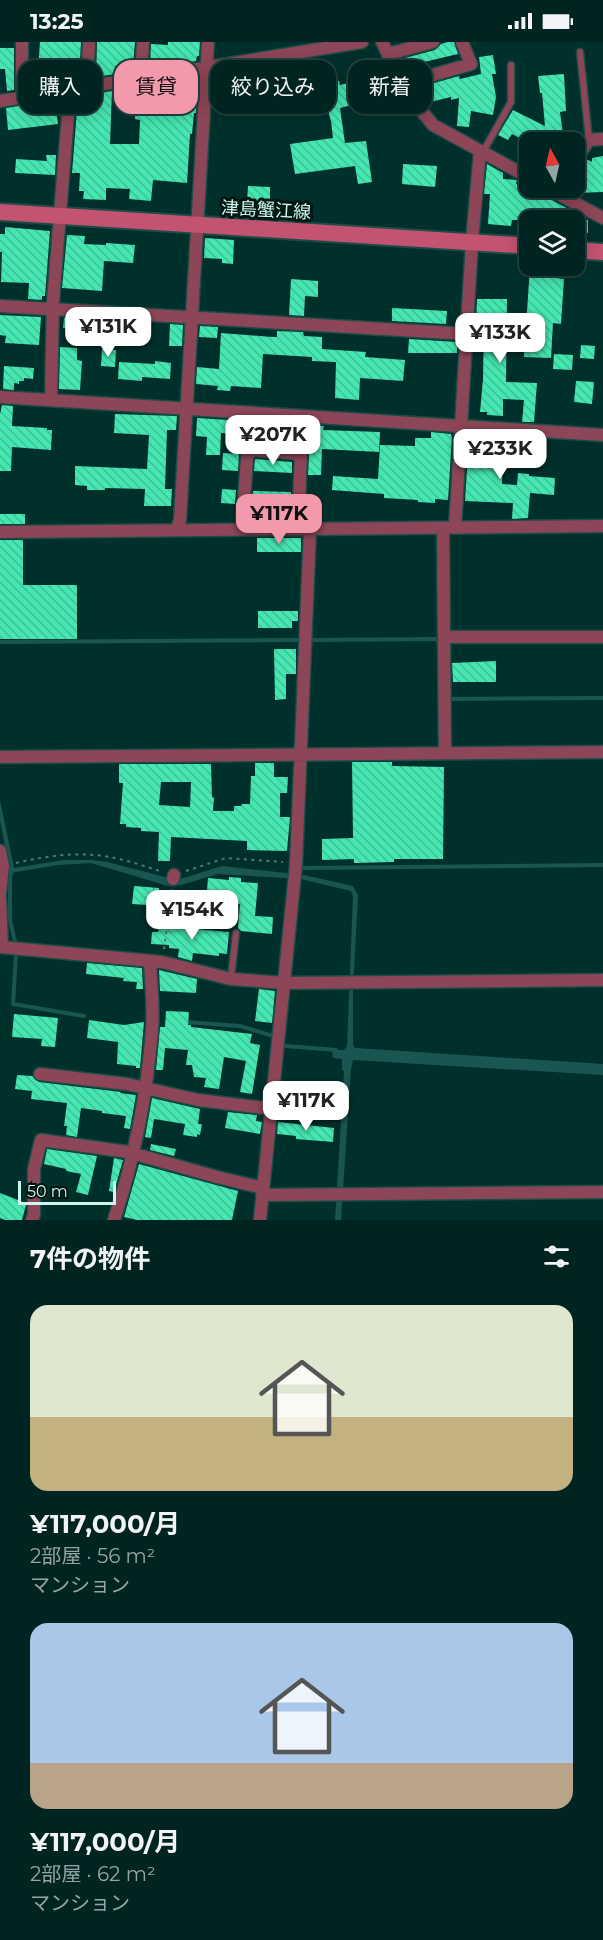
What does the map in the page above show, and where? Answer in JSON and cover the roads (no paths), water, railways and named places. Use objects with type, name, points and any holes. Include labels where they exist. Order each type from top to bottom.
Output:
[{"type":"main road","name":"津島蟹江線","points":[[0,212],[519,245]]},
{"type":"main road","points":[[585,251],[603,252]]},
{"type":"street","points":[[22,42],[22,60]]},
{"type":"street","points":[[88,60],[89,42]]},
{"type":"street","points":[[142,60],[143,42]]},
{"type":"street","points":[[176,530],[180,520],[193,317],[207,42]]},
{"type":"street","points":[[198,69],[362,42]]},
{"type":"street","points":[[382,42],[391,60]]},
{"type":"street","points":[[388,54],[433,42]]},
{"type":"street","points":[[432,75],[471,64],[462,42]]},
{"type":"street","points":[[0,101],[18,99]]},
{"type":"street","points":[[51,400],[53,301],[68,114]]},
{"type":"street","points":[[425,114],[433,125],[519,172]]},
{"type":"street","points":[[585,146],[589,140],[603,139]]},
{"type":"street","points":[[445,753],[444,638],[449,528],[461,426],[472,241],[482,152]]},
{"type":"street","points":[[569,198],[603,218]]},
{"type":"street","points":[[0,306],[467,334]]},
{"type":"street","points":[[0,397],[603,435]]},
{"type":"street","points":[[242,529],[247,457],[250,450],[301,454],[304,529],[301,755],[296,872],[260,1220]]},
{"type":"street","points":[[0,532],[603,526]]},
{"type":"street","points":[[444,638],[603,637]]},
{"type":"street","points":[[0,757],[603,752]]},
{"type":"street","points":[[0,851],[8,865],[0,895],[1,947],[156,962],[231,979],[285,983],[603,980]]},
{"type":"street","points":[[114,1220],[122,1199],[146,1088],[156,962]]},
{"type":"street","points":[[40,1074],[146,1088],[198,1100],[272,1109]]},
{"type":"street","points":[[32,1220],[34,1215],[34,1169],[41,1140],[128,1152],[263,1191],[340,1194],[603,1192]]},
{"type":"lane","points":[[580,52],[589,140]]},
{"type":"lane","points":[[482,152],[511,102],[511,65]]},
{"type":"lane","points":[[231,979],[236,933]]},
{"type":"water","points":[[0,800],[14,868],[64,860],[92,860],[177,880],[222,866],[304,875],[353,886],[358,896],[353,990],[353,1045],[355,1048],[603,1064],[603,1075],[353,1060],[341,1220],[335,1220],[344,1071],[342,1070],[342,1059],[333,1058],[332,1050],[344,1050],[347,1046],[353,896],[351,891],[301,879],[218,874],[181,885],[168,886],[91,863],[58,865],[10,873],[0,820]]},
{"type":"waterway","points":[[313,640],[438,639],[438,643]]},
{"type":"waterway","points":[[0,642],[302,640]]},
{"type":"waterway","points":[[448,699],[603,698]]},
{"type":"waterway","points":[[303,868],[603,865]]},
{"type":"waterway","points":[[12,871],[10,920],[15,942]]},
{"type":"waterway","points":[[16,954],[13,1004],[84,1016]]},
{"type":"waterway","points":[[185,1022],[240,1026],[273,1036]]},
{"type":"waterway","points":[[286,1046],[336,1050]]}]
